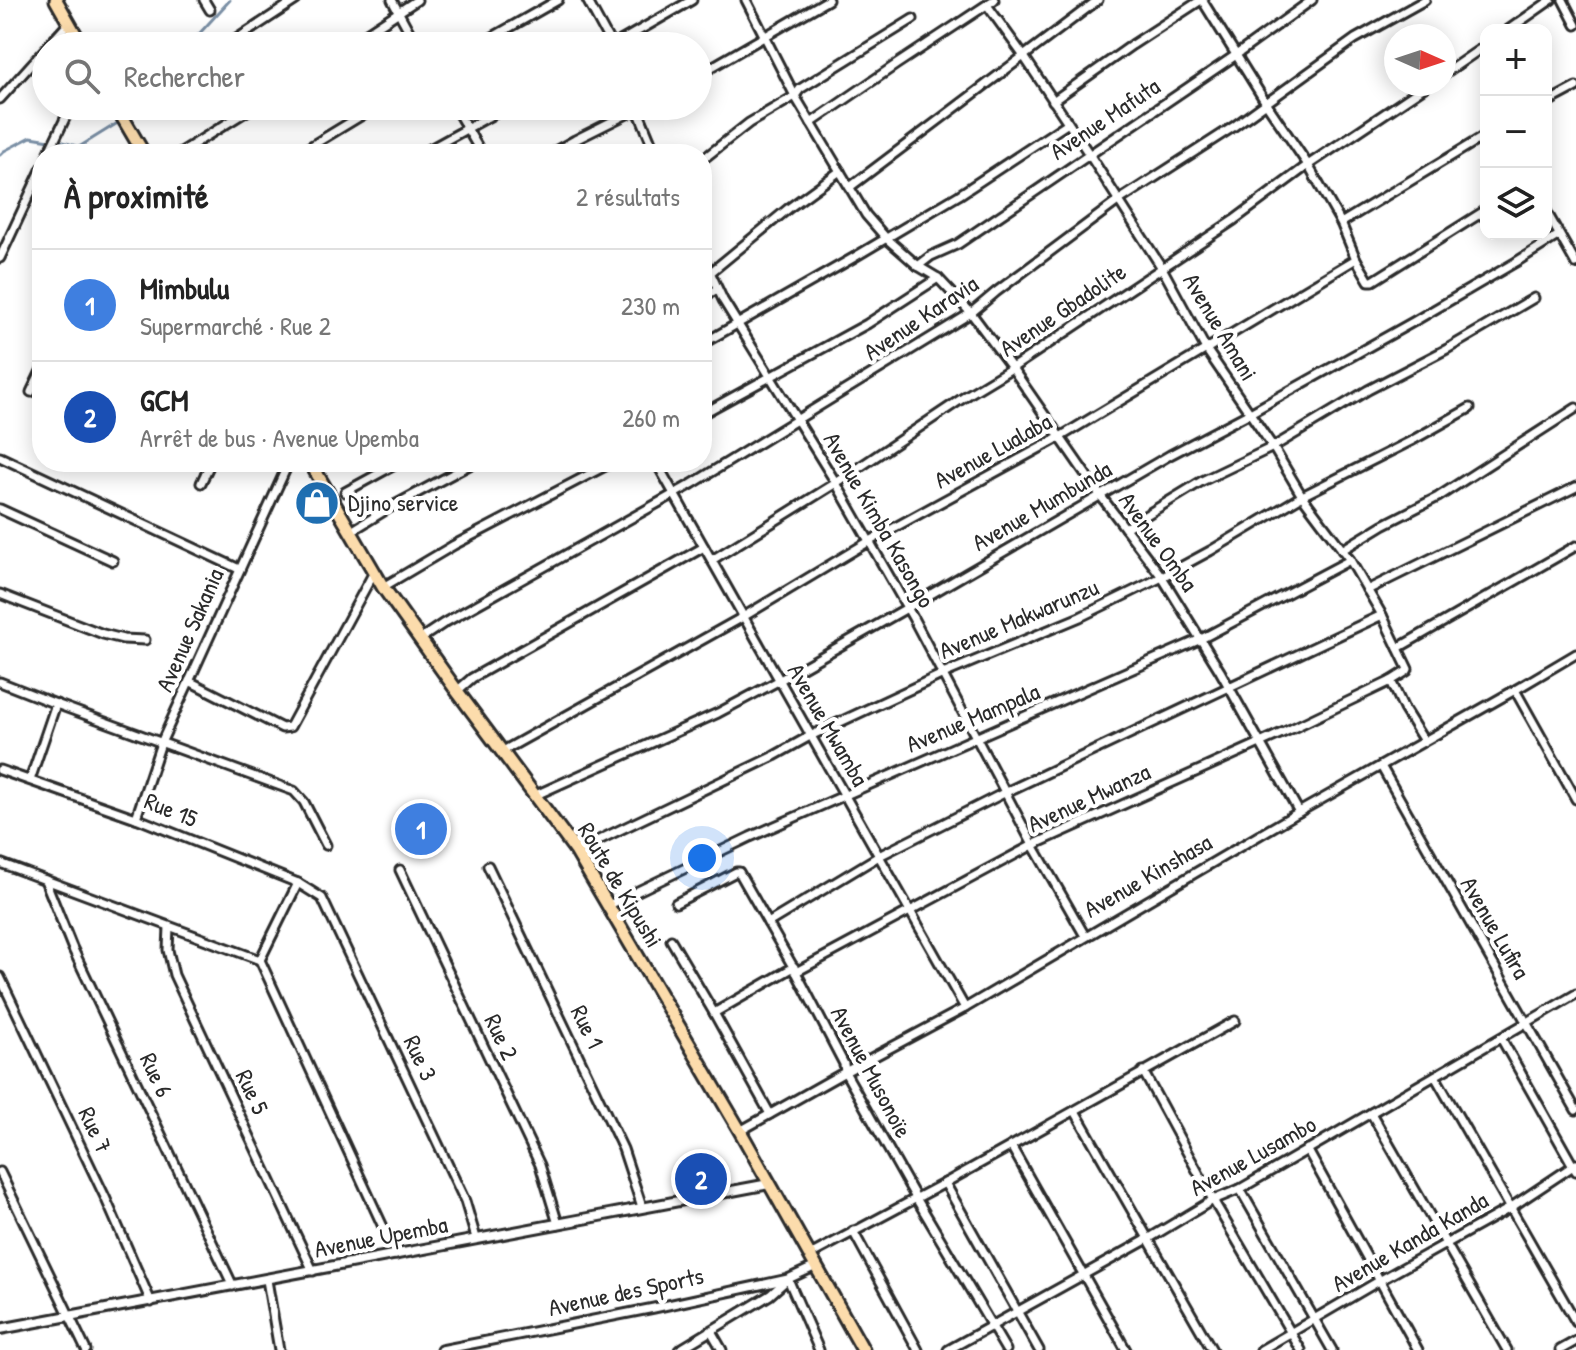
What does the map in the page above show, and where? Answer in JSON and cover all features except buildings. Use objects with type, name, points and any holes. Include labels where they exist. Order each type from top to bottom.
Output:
[{"type":"highway","points":[[56,0],[74,32]]},
{"type":"highway","points":[[124,120],[137,144]]},
{"type":"highway","name":"Route de Kipushi","points":[[316,472],[383,587],[576,851],[740,1131],[863,1350]]},
{"type":"street","points":[[204,0],[210,10]]},
{"type":"street","points":[[247,32],[296,0]]},
{"type":"street","points":[[392,0],[409,32]]},
{"type":"street","points":[[369,32],[417,0]]},
{"type":"street","points":[[502,32],[558,0]]},
{"type":"street","points":[[587,0],[604,32]]},
{"type":"street","points":[[636,32],[692,0]]},
{"type":"street","name":"Avenue Omba","points":[[746,0],[795,96],[866,215],[886,238],[918,266],[938,278],[971,313],[1012,368],[1100,495],[1162,577],[1201,639],[1299,812]]},
{"type":"street","points":[[712,67],[828,0]]},
{"type":"street","points":[[850,187],[1098,0]]},
{"type":"street","points":[[1053,101],[1202,0],[1308,165],[1369,281],[1372,282],[1480,214]]},
{"type":"street","name":"Avenue Mafuta","points":[[918,266],[931,256],[958,244],[1312,0]]},
{"type":"street","name":"Avenue Karavia","points":[[712,472],[971,313],[1118,201],[1233,127],[1355,39],[1425,0]]},
{"type":"street","points":[[1517,24],[1551,0]]},
{"type":"street","points":[[1563,0],[1576,25]]},
{"type":"street","points":[[811,123],[990,2]]},
{"type":"street","name":"Avenue Amani","points":[[990,2],[1162,268],[1206,349],[1273,447],[1302,496],[1350,560],[1408,668],[1405,673]]},
{"type":"street","points":[[712,152],[812,81],[913,19]]},
{"type":"street","points":[[61,32],[69,23]]},
{"type":"street","points":[[1456,66],[1480,49]]},
{"type":"street","points":[[0,99],[32,64]]},
{"type":"street","points":[[1552,100],[1576,87]]},
{"type":"street","name":"Avenue Gbadolite","points":[[712,560],[1012,368],[1234,220],[1308,165],[1411,96]]},
{"type":"street","points":[[53,144],[64,120]]},
{"type":"street","points":[[194,144],[233,120]]},
{"type":"street","points":[[314,144],[354,120]]},
{"type":"street","points":[[463,120],[477,144]]},
{"type":"street","points":[[439,144],[483,120]]},
{"type":"street","points":[[568,144],[614,120]]},
{"type":"street","points":[[644,120],[652,144]]},
{"type":"street","points":[[712,339],[1005,166],[1068,123]]},
{"type":"street","points":[[1341,223],[1480,139]]},
{"type":"street","points":[[712,271],[840,171]]},
{"type":"street","points":[[0,258],[32,189]]},
{"type":"street","points":[[1552,222],[1576,264]]},
{"type":"street","name":"Avenue Mumbunda","points":[[536,795],[718,713],[780,680],[1559,235]]},
{"type":"street","name":"Avenue Lualaba","points":[[503,751],[743,617],[868,542],[1060,437],[1356,259]]},
{"type":"street","name":"Avenue Kimba Kasongo","points":[[712,275],[717,289],[836,483],[907,608],[1085,936]]},
{"type":"street","points":[[712,408],[867,324],[938,278]]},
{"type":"street","points":[[712,292],[717,289]]},
{"type":"street","points":[[1125,528],[1202,481],[1273,447],[1368,390],[1447,349],[1534,298]]},
{"type":"street","name":"Avenue Makwarunzu","points":[[576,851],[706,790],[810,736],[943,674],[1080,617],[1162,577],[1302,496],[1470,408]]},
{"type":"street","points":[[1342,550],[1438,497],[1576,408]]},
{"type":"street","points":[[0,457],[239,569]]},
{"type":"street","points":[[201,483],[206,472]]},
{"type":"street","name":"Avenue Sakania","points":[[136,818],[161,743],[284,472]]},
{"type":"street","points":[[345,492],[382,472]]},
{"type":"street","points":[[350,532],[456,472]]},
{"type":"street","points":[[383,587],[454,545],[594,472]]},
{"type":"street","name":"Avenue Mwamba","points":[[661,472],[965,1008]]},
{"type":"street","name":"Avenue Karavia","points":[[420,639],[711,472]]},
{"type":"street","points":[[1367,590],[1576,487]]},
{"type":"street","points":[[0,509],[113,561]]},
{"type":"street","points":[[1398,648],[1576,546]]},
{"type":"street","points":[[457,691],[472,678],[704,547]]},
{"type":"street","name":"Avenue Mampala","points":[[609,905],[750,837],[1201,639],[1350,560]]},
{"type":"street","points":[[189,681],[282,728],[290,727],[374,572]]},
{"type":"street","points":[[0,594],[103,634],[145,640]]},
{"type":"street","points":[[768,923],[879,856],[1006,792],[1382,615]]},
{"type":"street","name":"Avenue Kinshasa","points":[[740,1131],[965,1008],[1576,654]]},
{"type":"street","name":"Avenue Mwanza","points":[[714,1013],[1033,845],[1291,729],[1405,673]]},
{"type":"street","points":[[1391,681],[1424,741]]},
{"type":"street","points":[[0,682],[298,793],[326,845]]},
{"type":"street","points":[[1515,690],[1573,785],[1576,799]]},
{"type":"street","points":[[30,780],[56,704]]},
{"type":"street","name":"Avenue Lufira","points":[[1381,766],[1576,1110]]},
{"type":"street","name":"Rue 15","points":[[0,770],[136,818],[298,883],[322,898]]},
{"type":"street","points":[[0,863],[260,960],[396,1255]]},
{"type":"street","name":"Rue 1","points":[[488,866],[623,1149],[642,1207]]},
{"type":"street","name":"Rue 2","points":[[400,870],[540,1165],[558,1224]]},
{"type":"street","name":"Avenue Musonoïe","points":[[676,903],[738,872],[795,969],[844,1064],[845,1072],[1006,1350]]},
{"type":"street","name":"Rue 6","points":[[45,880],[72,947],[233,1286]]},
{"type":"street","points":[[260,960],[298,883]]},
{"type":"street","name":"Rue 3","points":[[322,898],[465,1201],[476,1238]]},
{"type":"street","name":"Rue 5","points":[[169,927],[168,950],[174,975],[313,1271]]},
{"type":"street","points":[[671,940],[770,1114]]},
{"type":"street","name":"Rue 7","points":[[0,977],[105,1197],[151,1302]]},
{"type":"street","name":"Avenue Lusambo","points":[[948,1350],[1213,1200],[1240,1189],[1576,994]]},
{"type":"street","name":"Avenue des Sports","points":[[441,1350],[788,1279],[853,1231],[1235,1021]]},
{"type":"street","points":[[1501,1038],[1575,1167]]},
{"type":"street","points":[[1143,1071],[1213,1200],[1301,1350]]},
{"type":"street","points":[[1435,1076],[1576,1322]]},
{"type":"street","points":[[1075,1111],[1212,1350]]},
{"type":"street","points":[[1371,1113],[1507,1350]]},
{"type":"street","points":[[1011,1146],[1126,1350]]},
{"type":"street","points":[[1307,1149],[1418,1350]]},
{"type":"street","name":"Avenue Kanda Kanda","points":[[1261,1350],[1510,1208],[1575,1167]]},
{"type":"street","points":[[0,1172],[86,1350]]},
{"type":"street","points":[[945,1183],[1039,1350]]},
{"type":"street","name":"Avenue Upemba","points":[[0,1329],[769,1184]]},
{"type":"street","points":[[1240,1189],[1332,1350]]},
{"type":"street","points":[[853,1231],[918,1350]]},
{"type":"street","points":[[679,1350],[770,1295],[788,1279],[819,1350]]},
{"type":"street","points":[[267,1280],[279,1350]]},
{"type":"street","points":[[711,1331],[722,1350]]},
{"type":"street","points":[[1560,1350],[1576,1341]]},
{"type":"waterway","points":[[201,32],[230,0]]},
{"type":"waterway","points":[[84,144],[116,124]]},
{"type":"waterway","points":[[0,155],[31,137],[50,140]]},
{"type":"waterway","points":[[60,141],[70,144]]},
{"type":"place","name":"Djino service","points":[[317,503]]},
{"type":"place","name":"Mimbulu","points":[[421,829]]},
{"type":"place","name":"GCM","points":[[701,1179]]}]
